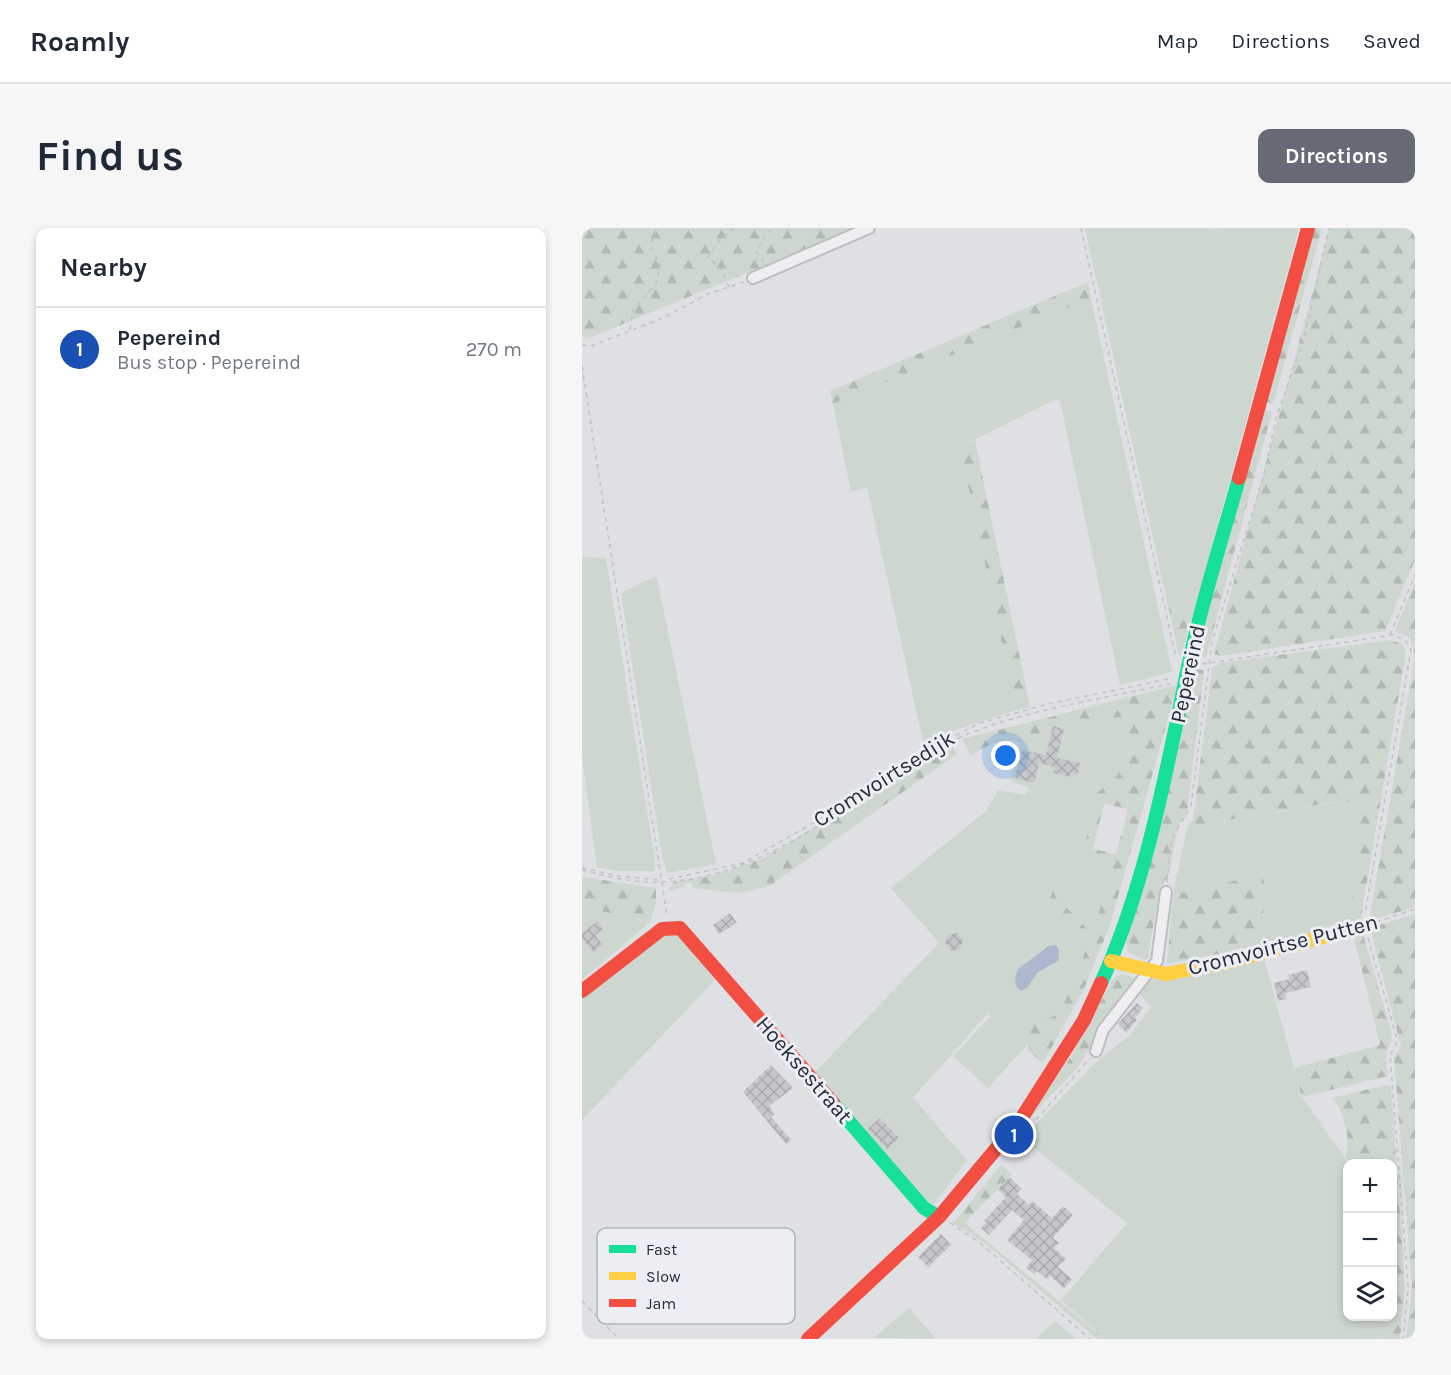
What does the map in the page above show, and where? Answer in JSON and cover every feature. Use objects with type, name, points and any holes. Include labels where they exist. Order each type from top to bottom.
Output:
[{"type":"main road","name":"Pepereind","points":[[808,1339],[939,1216],[1021,1119],[1084,1020],[1112,961],[1134,894],[1170,755],[1188,665],[1308,228]]},
{"type":"main road","name":"Cromvoirtse Putten","points":[[1112,961],[1150,972],[1166,974],[1228,962],[1365,926]]},
{"type":"main road","points":[[582,991],[668,927]]},
{"type":"main road","name":"Hoeksestraat","points":[[668,927],[684,931],[924,1208],[939,1216]]},
{"type":"street","points":[[753,278],[870,228]]},
{"type":"street","name":"Cromvoirtse Putten","points":[[1150,972],[1157,961],[1166,892]]},
{"type":"street","points":[[1096,1051],[1103,1030],[1150,972]]},
{"type":"path","points":[[630,330],[633,310],[656,284],[660,265],[650,246],[657,228]]},
{"type":"path","points":[[729,287],[722,271],[708,257],[721,238],[734,228]]},
{"type":"path","points":[[770,270],[756,252],[766,234],[774,228]]},
{"type":"path","points":[[663,881],[744,866],[798,838],[895,773],[952,741],[1032,714],[1181,680],[1188,665],[1176,658],[1081,228]]},
{"type":"path","points":[[1166,892],[1172,838],[1191,806],[1212,642],[1264,475],[1276,418],[1304,338],[1329,228]]},
{"type":"path","points":[[582,345],[591,346],[663,318],[708,294],[753,278]]},
{"type":"path","points":[[582,366],[663,881],[668,927]]},
{"type":"path","points":[[1390,636],[1415,575]]},
{"type":"path","points":[[1209,663],[1390,636],[1406,641],[1411,650],[1365,914],[1365,926],[1396,1039],[1396,1045],[1390,1055],[1408,1287],[1403,1339]]},
{"type":"path","name":"Cromvoirtsedijk","points":[[582,869],[663,881],[742,863],[824,817],[902,763],[980,723],[1048,704],[1172,679],[1188,665]]},
{"type":"path","name":"Cromvoirtse Putten","points":[[1365,926],[1415,909]]},
{"type":"path","points":[[939,1216],[980,1243],[1090,1339]]},
{"type":"path","points":[[582,1301],[597,1316]]},
{"type":"path","points":[[604,1324],[619,1339]]},
{"type":"green space","points":[[582,228],[855,228],[589,338],[582,336]]},
{"type":"green space","points":[[1085,228],[1205,228],[1212,230],[1299,228],[1198,597],[1168,606]]},
{"type":"green space","points":[[1312,228],[1322,228],[1273,404],[1265,401]]},
{"type":"green space","points":[[1330,228],[1415,228],[1415,560],[1385,631],[1221,656],[1214,654]]},
{"type":"green space","points":[[1088,282],[1091,298],[833,404],[830,391]]},
{"type":"green space","points":[[1091,298],[1172,672],[1120,685],[1060,400],[1057,399],[960,447],[1016,710],[952,731],[924,746],[867,487],[851,492],[833,404]]},
{"type":"green space","points":[[1262,409],[1272,412],[1206,657],[1193,659]]},
{"type":"green space","points":[[975,440],[1030,707],[1016,710],[960,447]]},
{"type":"green space","points":[[582,557],[606,558],[655,861],[654,871],[616,871],[597,867],[582,756]]},
{"type":"green space","points":[[654,577],[657,578],[716,864],[667,873],[661,850],[621,593]]},
{"type":"green space","points":[[1415,582],[1415,656],[1410,638],[1395,631]]},
{"type":"green space","points":[[1198,597],[1181,655],[1179,655],[1168,606]]},
{"type":"green space","points":[[1391,640],[1402,644],[1406,652],[1360,923],[1349,927],[1357,853],[1352,853],[1356,802],[1335,802],[1187,827],[1193,820],[1212,668],[1221,663]]},
{"type":"green space","points":[[1415,656],[1415,907],[1369,921]]},
{"type":"green space","points":[[1195,669],[1204,670],[1187,816],[1179,824],[1168,876],[1160,887],[1148,956],[1145,960],[1128,952],[1126,943],[1146,873]]},
{"type":"green space","points":[[1173,686],[1177,687],[1110,925],[1083,991],[1043,1063],[1028,1051],[1028,1044],[1037,1041],[1028,1033],[1028,1025],[1060,1014],[1089,942],[1049,903],[1055,882],[1063,885],[1060,901],[1092,934],[1113,867],[1083,857],[1083,854],[1096,794],[1117,776],[1125,758],[1128,748],[1125,718],[1118,717],[1054,727],[1047,730],[1036,745],[1002,741],[971,756],[962,739]],"holes":[[[1104,804],[1128,809],[1116,854],[1093,849]]]},
{"type":"green space","points":[[1118,717],[1125,718],[1128,748],[1125,758],[1117,776],[1096,794],[1083,854],[1113,867],[1092,935],[1060,901],[1049,902],[1089,942],[1060,1015],[1044,1021],[1038,1041],[1028,1044],[988,1088],[953,1056],[989,1018],[989,1012],[913,1098],[967,1160],[934,1204],[930,1203],[814,1073],[939,943],[891,888],[986,811],[998,790],[1026,795],[1029,788],[1011,781],[1020,741],[1036,745],[1047,730]],"holes":[[[1048,946],[1053,965],[1037,973],[1028,987],[1015,984],[1016,977],[1023,966]]]},
{"type":"green space","points":[[950,743],[957,754],[768,887],[738,893],[693,888],[691,882],[685,884],[685,887],[668,891],[675,881],[712,876],[764,858]]},
{"type":"green space","points":[[1350,800],[1356,802],[1352,853],[1358,852],[1349,927],[1263,945],[1264,874],[1173,895],[1187,827]]},
{"type":"green space","points":[[1264,874],[1263,945],[1167,964],[1173,895]]},
{"type":"green space","points":[[582,877],[656,888],[656,904],[650,922],[582,907]]},
{"type":"green space","points":[[582,907],[650,922],[582,980]]},
{"type":"green space","points":[[1415,914],[1415,1339],[1406,1339],[1412,1288],[1394,1057],[1401,1046],[1370,928]]},
{"type":"green space","points":[[1362,931],[1391,1031],[1392,1039],[1386,1054],[1388,1076],[1302,1097],[1294,1068],[1380,1045],[1353,933]]},
{"type":"green space","points":[[662,934],[682,935],[715,980],[582,1120],[582,993]]},
{"type":"green space","points":[[1263,955],[1302,1097],[1345,1159],[1343,1159],[1343,1321],[1383,1321],[1380,1339],[1105,1339],[1061,1300],[1127,1223],[1022,1138],[1096,1062],[1129,1036],[1151,1007],[1140,994],[1152,979]]},
{"type":"green space","points":[[1121,974],[1140,979],[1100,1029],[1079,1066],[1022,1126],[1070,1058],[1113,979]]},
{"type":"green space","points":[[1386,1085],[1391,1086],[1396,1159],[1345,1158],[1348,1143],[1346,1126],[1332,1098]]},
{"type":"green space","points":[[1001,1165],[1012,1174],[965,1223],[1105,1339],[1097,1339],[986,1244],[953,1223]]},
{"type":"green space","points":[[1397,1172],[1405,1286],[1400,1339],[1380,1339],[1383,1321],[1397,1321]]},
{"type":"green space","points":[[909,1308],[936,1339],[873,1338]]},
{"type":"green space","points":[[1055,1321],[1076,1339],[1036,1339]]},
{"type":"water","points":[[1056,945],[1059,950],[1058,961],[1037,973],[1028,987],[1022,991],[1019,989],[1015,981],[1018,969],[1048,946]]},
{"type":"building","points":[[1053,726],[1064,729],[1057,758],[1080,763],[1078,775],[1070,774],[1070,777],[1053,773],[1055,767],[1039,763],[1034,783],[1015,778],[1022,750],[1046,755]]},
{"type":"building","points":[[730,913],[737,923],[719,934],[713,925]]},
{"type":"building","points":[[598,921],[603,929],[595,935],[602,945],[593,952],[582,938],[582,933]]},
{"type":"building","points":[[957,933],[963,940],[960,949],[951,951],[945,943],[948,935]]},
{"type":"building","points":[[1307,970],[1311,987],[1285,993],[1286,999],[1278,1001],[1274,983],[1289,979],[1288,975]]},
{"type":"building","points":[[1137,1003],[1143,1008],[1126,1033],[1118,1024]]},
{"type":"building","points":[[771,1065],[793,1088],[769,1106],[775,1114],[771,1117],[791,1140],[786,1144],[743,1092]]},
{"type":"building","points":[[880,1118],[899,1138],[887,1149],[868,1129]]},
{"type":"building","points":[[1009,1177],[1022,1189],[1017,1194],[1029,1205],[1032,1201],[1052,1218],[1063,1206],[1073,1215],[1053,1238],[1059,1243],[1054,1248],[1066,1259],[1058,1267],[1072,1279],[1064,1288],[1050,1276],[1047,1279],[1037,1271],[1034,1274],[1026,1268],[1032,1260],[1007,1240],[1024,1220],[1012,1210],[989,1235],[981,1228],[986,1223],[984,1221],[1006,1197],[998,1189]]},
{"type":"building","points":[[941,1234],[951,1245],[928,1267],[918,1257]]},
{"type":"traffic: fast","points":[[1101,983],[1117,945],[1143,867],[1163,787],[1199,619],[1239,478]]},
{"type":"traffic: fast","points":[[833,1103],[924,1208],[939,1217]]},
{"type":"traffic: slow","points":[[1111,961],[1166,974],[1228,962],[1365,926]]},
{"type":"traffic: jam","points":[[1239,478],[1308,228]]},
{"type":"traffic: jam","points":[[582,991],[662,929],[680,928],[833,1103]]},
{"type":"traffic: jam","points":[[808,1339],[939,1217],[1021,1119],[1084,1020],[1101,983]]},
{"type":"place","name":"Pepereind","points":[[1014,1135]]}]
